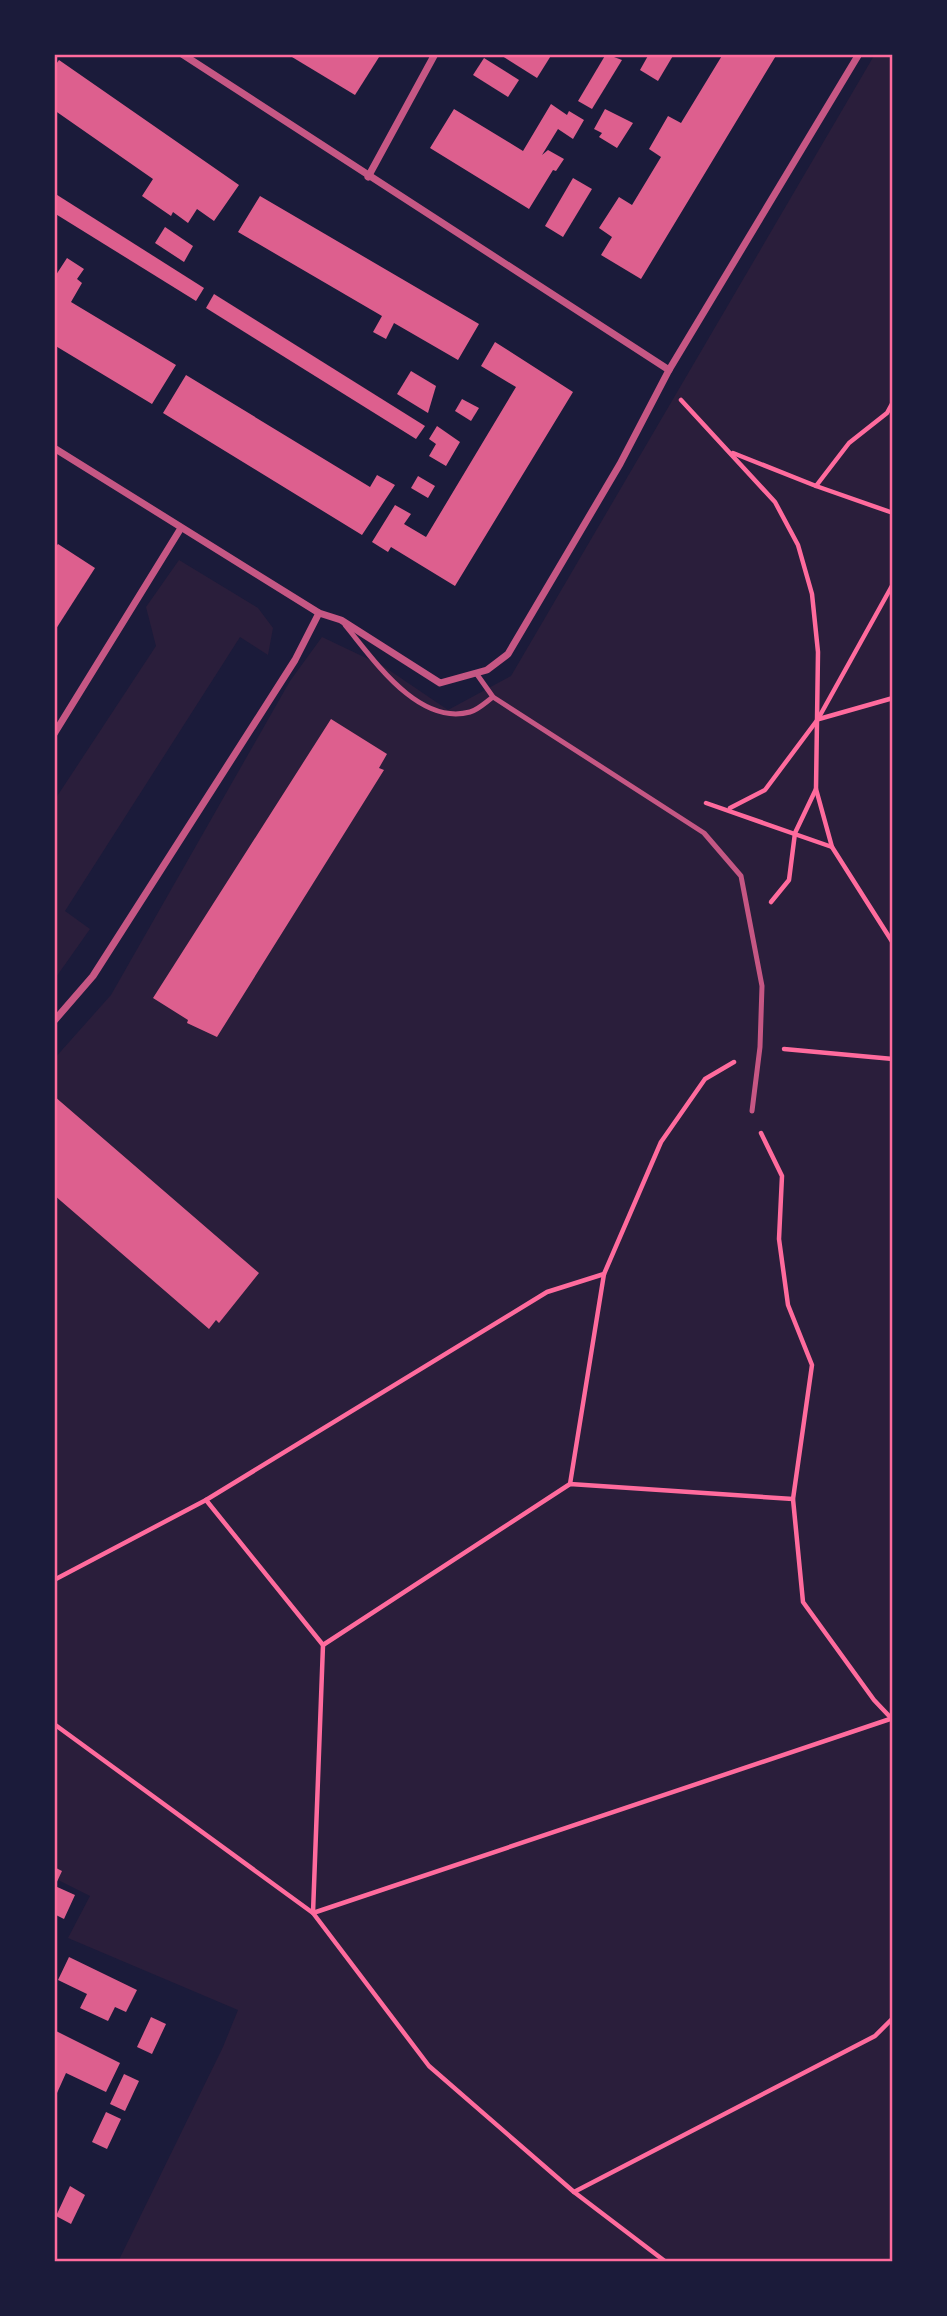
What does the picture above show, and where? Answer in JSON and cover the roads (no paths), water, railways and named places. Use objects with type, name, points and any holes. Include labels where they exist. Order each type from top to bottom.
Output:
[{"type":"street","points":[[183,54],[368,177],[669,370]]},
{"type":"street","points":[[368,177],[435,54]]},
{"type":"street","points":[[54,447],[181,528],[319,612],[341,620],[440,683],[487,670],[508,654],[621,464],[669,370],[859,54]]},
{"type":"street","points":[[54,734],[181,528]]},
{"type":"street","points":[[54,1021],[93,976],[295,660],[319,612]]},
{"type":"lane","points":[[341,620],[391,681],[440,714],[472,712],[493,697]]},
{"type":"lane","points":[[477,673],[493,697],[705,833],[741,876],[762,986],[760,1047],[751,1111]]}]
